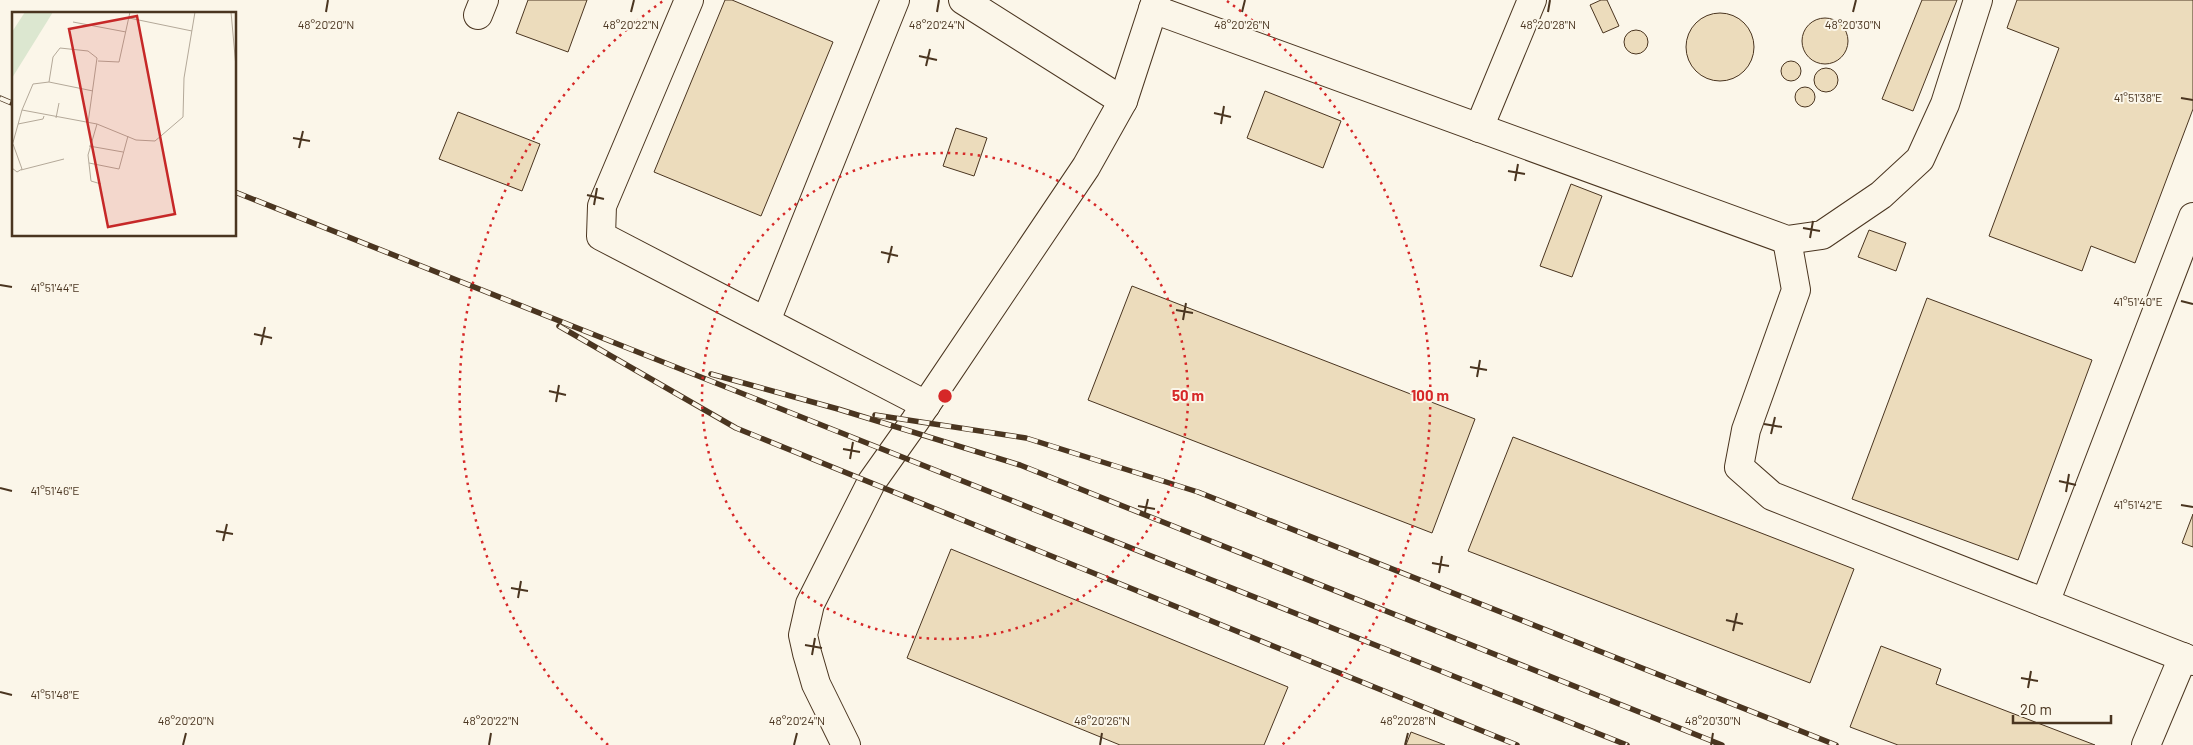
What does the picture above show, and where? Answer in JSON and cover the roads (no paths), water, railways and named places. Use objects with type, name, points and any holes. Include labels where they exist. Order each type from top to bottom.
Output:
[{"type":"lane","points":[[689,0],[602,206],[602,236],[926,405]]},
{"type":"lane","points":[[766,321],[895,0]]},
{"type":"lane","points":[[963,0],[1123,101]]},
{"type":"lane","points":[[1479,128],[1532,0]]},
{"type":"lane","points":[[846,745],[816,684],[803,635],[810,604],[871,483],[926,405],[1086,167],[1123,101],[1155,5],[1479,128],[1787,240],[1822,235],[1881,195],[1920,159],[1945,104],[1978,0]]},
{"type":"lane","points":[[2045,603],[2193,217]]},
{"type":"lane","points":[[1787,240],[1796,290],[1746,430],[1739,467],[1772,496],[2188,659],[2146,745]]},
{"type":"railway","points":[[0,98],[12,103]]},
{"type":"railway","points":[[236,192],[1627,745]]},
{"type":"railway","points":[[559,326],[736,428],[1517,745]]},
{"type":"railway","points":[[711,374],[838,409],[1020,465],[1722,745]]},
{"type":"railway","points":[[875,415],[1026,438],[1198,492],[1836,745]]}]
